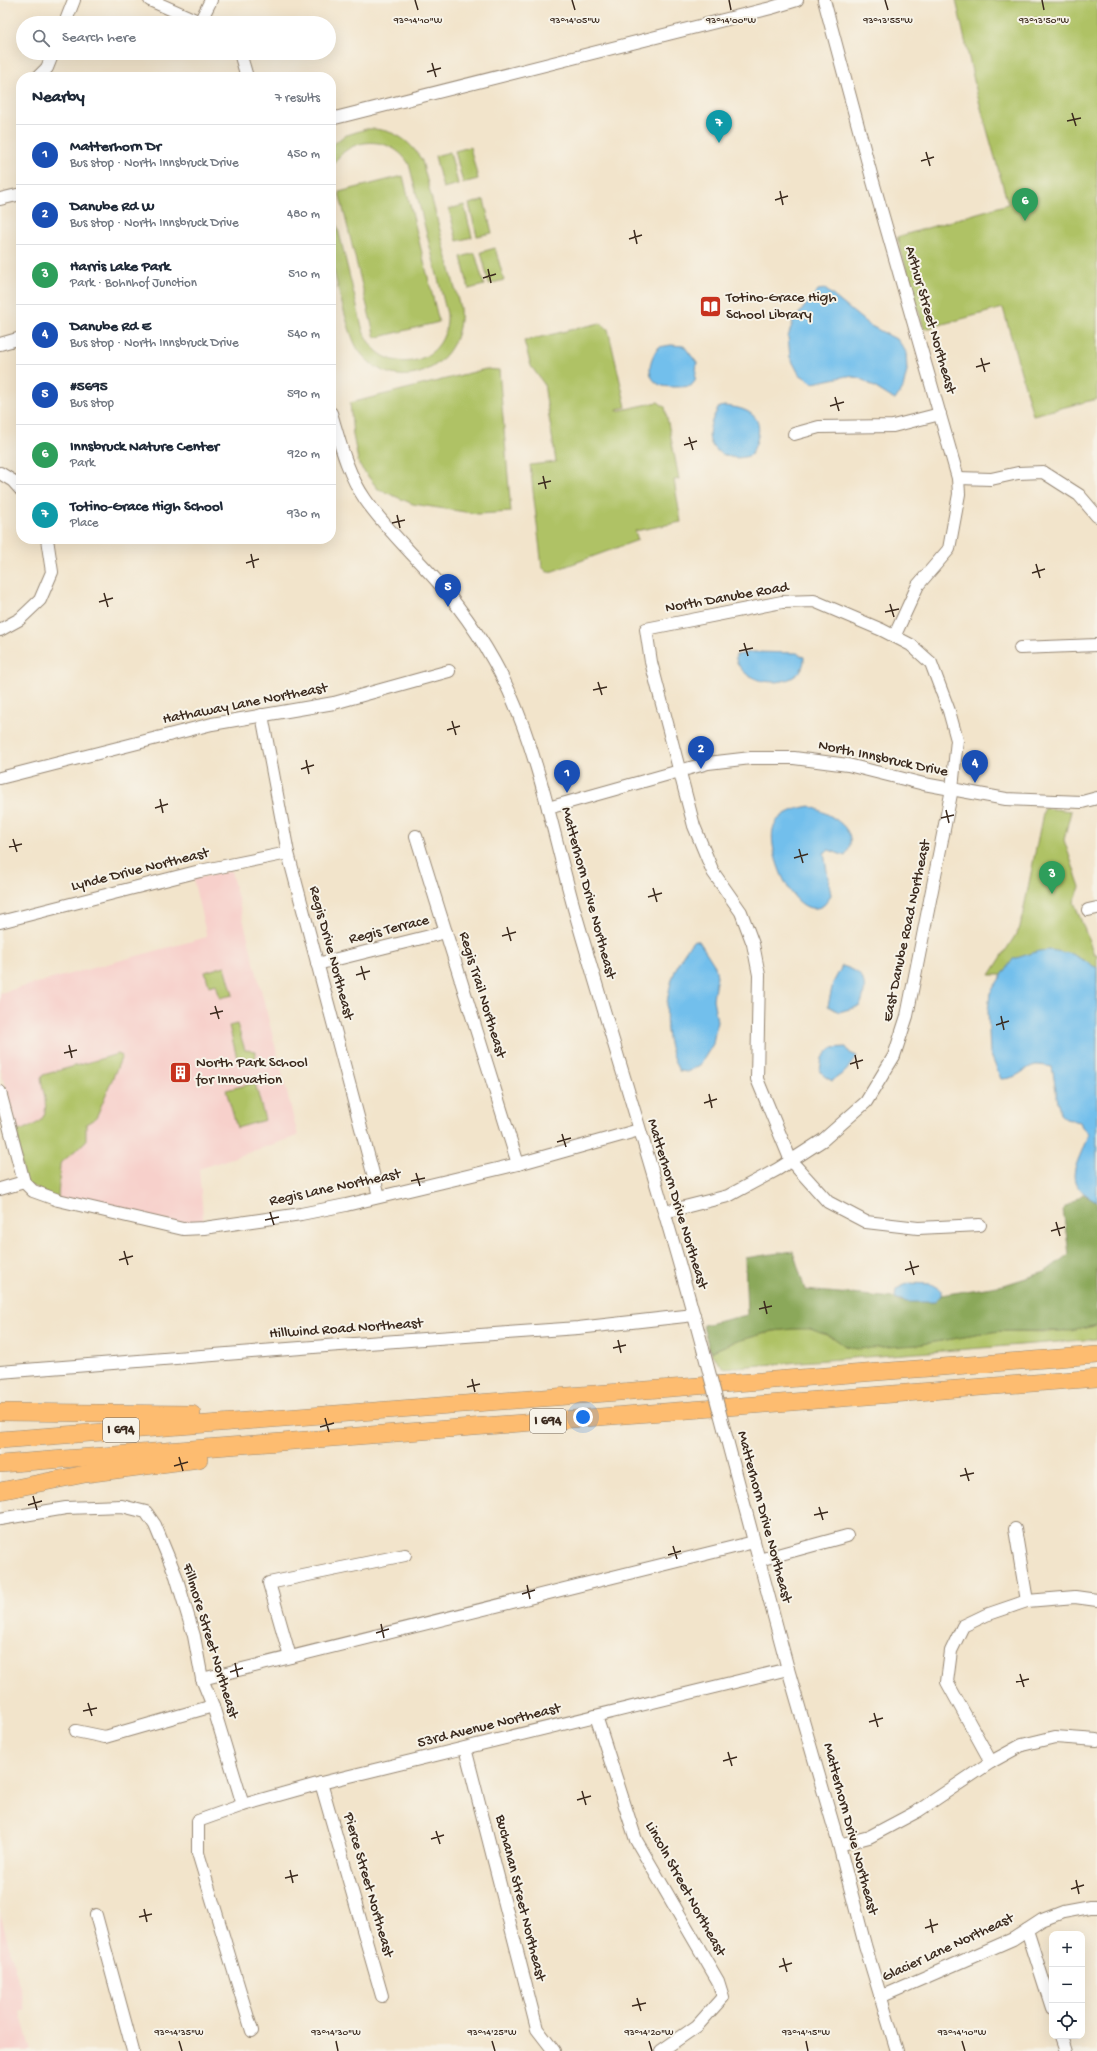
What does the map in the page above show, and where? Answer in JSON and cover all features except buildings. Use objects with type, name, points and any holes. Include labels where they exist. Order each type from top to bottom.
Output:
[{"type":"highway","name":"I 694","points":[[0,1440],[241,1420],[1097,1355]]},
{"type":"highway","name":"I 694","points":[[0,1464],[1097,1378]]},
{"type":"highway","points":[[0,1412],[198,1414],[241,1420]]},
{"type":"highway","points":[[0,1491],[42,1481],[130,1467],[522,1423]]},
{"type":"street","points":[[68,16],[74,0]]},
{"type":"street","points":[[150,0],[185,16]]},
{"type":"street","points":[[204,16],[211,0]]},
{"type":"street","points":[[336,118],[496,79],[771,8],[796,0]]},
{"type":"street","name":"Arthur Street Northeast","points":[[824,0],[872,178],[958,478],[959,494],[949,549],[918,585],[894,637]]},
{"type":"street","points":[[43,72],[47,68],[50,60]]},
{"type":"street","points":[[242,60],[246,72]]},
{"type":"street","points":[[0,199],[16,195]]},
{"type":"street","points":[[0,344],[16,339]]},
{"type":"street","points":[[794,434],[819,427],[893,426],[940,414]]},
{"type":"street","name":"Matterhorn Drive Northeast","points":[[336,430],[347,466],[364,499],[461,610],[497,665],[523,722],[548,808],[567,886],[638,1130],[665,1212],[694,1315],[788,1669],[839,1846],[864,1945],[896,2051]]},
{"type":"street","points":[[958,478],[991,479],[1018,473],[1043,472],[1079,495],[1097,516]]},
{"type":"street","points":[[0,473],[16,485]]},
{"type":"street","points":[[0,630],[20,619],[40,600],[52,572],[48,544]]},
{"type":"street","name":"North Danube Road","points":[[680,772],[651,662],[646,629],[782,602],[814,601],[911,645],[931,663],[949,711],[957,740],[952,789]]},
{"type":"street","points":[[1020,648],[1097,645]]},
{"type":"street","name":"Hathaway Lane Northeast","points":[[0,778],[212,724],[334,703],[449,671]]},
{"type":"street","name":"Regis Drive Northeast","points":[[262,715],[288,852],[379,1196]]},
{"type":"street","name":"North Innsbruck Drive","points":[[548,808],[708,763],[751,758],[794,758],[848,765],[924,784],[1006,799],[1082,802],[1097,798]]},
{"type":"street","points":[[680,772],[694,826],[713,872],[741,912],[753,944],[759,975],[756,1079],[791,1161],[828,1202],[866,1222],[918,1228],[980,1225]]},
{"type":"street","name":"East Danube Road Northeast","points":[[665,1212],[728,1196],[791,1161],[823,1140],[866,1102],[894,1056],[907,1016],[952,789]]},
{"type":"street","name":"Regis Trail Northeast","points":[[416,836],[518,1164]]},
{"type":"street","name":"Lynde Drive Northeast","points":[[0,922],[200,871],[288,852]]},
{"type":"street","name":"Regis Terrace","points":[[317,964],[446,932]]},
{"type":"street","points":[[0,1092],[24,1182],[0,1189]]},
{"type":"street","name":"Regis Lane Northeast","points":[[24,1182],[33,1190],[58,1200],[183,1229],[301,1214],[518,1164],[638,1130]]},
{"type":"street","name":"Hillwind Road Northeast","points":[[0,1372],[578,1328],[694,1315]]},
{"type":"street","name":"Fillmore Street Northeast","points":[[0,1519],[66,1508],[122,1506],[146,1512],[154,1526],[176,1576],[194,1636],[202,1679],[213,1706],[243,1805]]},
{"type":"street","points":[[1015,1529],[1027,1601]]},
{"type":"street","points":[[759,1560],[847,1536]]},
{"type":"street","points":[[202,1679],[754,1542]]},
{"type":"street","points":[[290,1658],[269,1583],[405,1555]]},
{"type":"street","points":[[991,1762],[947,1682],[951,1651],[962,1626],[986,1615],[1027,1601],[1075,1597],[1097,1600]]},
{"type":"street","name":"53rd Avenue Northeast","points":[[252,2030],[198,1853],[198,1820],[243,1805],[321,1783],[788,1669]]},
{"type":"street","points":[[76,1731],[105,1736],[213,1706]]},
{"type":"street","name":"Lincoln Street Northeast","points":[[596,1716],[636,1840],[718,1981],[723,1997],[697,2026],[661,2051]]},
{"type":"street","points":[[839,1846],[869,1838],[918,1811],[991,1762],[1022,1745],[1055,1737],[1097,1740]]},
{"type":"street","name":"Buchanan Street Northeast","points":[[465,1748],[537,2029],[554,2051]]},
{"type":"street","name":"Pierce Street Northeast","points":[[321,1783],[382,1996]]},
{"type":"street","name":"Glacier Lane Northeast","points":[[880,1997],[1013,1939],[1042,1920],[1063,1912],[1097,1907]]},
{"type":"street","points":[[96,1915],[133,2051]]},
{"type":"street","points":[[1027,1930],[1050,2003]]},
{"type":"street","points":[[1062,2039],[1066,2051]]},
{"type":"shaded area","points":[[231,871],[298,1136],[199,1169],[204,1228],[58,1200],[24,1182],[17,1131],[0,1068],[0,993],[207,937],[193,879]]},
{"type":"shaded area","points":[[0,1913],[26,2010],[20,2012],[31,2051],[0,2051]]},
{"type":"green space","points":[[956,0],[1097,0],[1097,399],[1033,415],[1003,308],[924,329],[897,237],[1008,204],[977,94]]},
{"type":"green space","points":[[366,129],[384,130],[399,136],[406,141],[422,161],[460,308],[459,329],[452,347],[440,361],[425,371],[409,375],[391,374],[374,366],[359,351],[351,333],[336,277],[336,220],[363,331],[372,347],[385,356],[399,361],[413,361],[427,356],[438,346],[445,332],[447,314],[409,164],[401,154],[391,147],[379,143],[356,145],[346,150],[336,161],[336,142],[344,136]]},
{"type":"green space","points":[[470,147],[478,179],[463,183],[455,151]]},
{"type":"green space","points":[[450,152],[458,184],[443,188],[435,156]]},
{"type":"green space","points":[[403,176],[439,322],[375,338],[339,192]]},
{"type":"green space","points":[[484,200],[492,233],[477,236],[469,204]]},
{"type":"green space","points":[[464,205],[472,237],[457,241],[449,209]]},
{"type":"green space","points":[[495,248],[504,280],[489,284],[481,252]]},
{"type":"green space","points":[[475,253],[484,285],[469,289],[461,257]]},
{"type":"green space","points":[[600,323],[608,329],[626,407],[617,409],[617,411],[658,402],[665,407],[679,479],[674,480],[681,522],[635,531],[638,540],[547,572],[542,567],[530,465],[556,462],[544,384],[531,366],[524,341]]},
{"type":"green space","points":[[486,369],[499,370],[511,512],[478,514],[413,504],[378,489],[359,465],[353,435],[350,403]]},
{"type":"green space","points":[[1044,808],[1071,811],[1064,840],[1080,887],[1074,902],[1094,954],[1097,954],[1097,984],[1014,975],[990,975],[1020,928]]},
{"type":"green space","points":[[225,966],[233,995],[220,998],[216,984],[209,986],[205,972]]},
{"type":"green space","points":[[237,1024],[245,1050],[256,1051],[255,1064],[238,1062],[229,1026]]},
{"type":"green space","points":[[118,1054],[122,1056],[96,1118],[86,1124],[86,1141],[60,1164],[58,1200],[24,1182],[17,1131],[37,1123],[42,1119],[45,1113],[46,1106],[41,1079],[43,1075]]},
{"type":"green space","points":[[255,1083],[265,1120],[237,1128],[226,1090]]},
{"type":"green space","points":[[1083,1194],[1097,1201],[1097,1325],[1072,1331],[999,1331],[917,1345],[857,1349],[845,1346],[834,1338],[810,1329],[793,1329],[773,1331],[734,1342],[710,1352],[703,1325],[747,1315],[745,1258],[793,1251],[805,1290],[895,1298],[900,1301],[935,1302],[941,1295],[1004,1285],[1045,1272],[1069,1254],[1063,1209]]},
{"type":"green space","points":[[1097,1325],[1097,1339],[723,1368],[710,1352],[734,1342],[773,1331],[793,1329],[810,1328],[834,1338],[845,1346],[892,1346],[917,1345],[999,1331],[1048,1332],[1087,1328]]},
{"type":"water","points":[[825,289],[869,325],[898,340],[906,352],[907,371],[903,388],[895,400],[860,378],[847,376],[813,383],[799,374],[790,357],[788,337],[793,321],[818,290]]},
{"type":"water","points":[[671,345],[684,346],[697,363],[695,381],[691,386],[663,386],[652,377],[650,367],[653,356],[659,347]]},
{"type":"water","points":[[725,406],[746,411],[753,415],[757,420],[759,427],[758,435],[751,455],[733,458],[719,452],[713,447],[709,435],[712,421],[719,407]]},
{"type":"water","points":[[752,652],[797,653],[804,657],[802,667],[797,675],[788,680],[778,682],[766,681],[755,679],[746,673],[739,666],[736,660],[736,655]]},
{"type":"water","points":[[810,806],[835,819],[847,831],[850,838],[850,847],[845,856],[829,850],[824,853],[831,895],[824,905],[813,908],[802,904],[784,881],[774,850],[772,836],[776,821],[784,814]]},
{"type":"water","points":[[694,940],[699,941],[715,966],[717,976],[713,999],[717,1021],[713,1044],[700,1065],[687,1072],[679,1071],[672,1056],[666,1021],[670,986],[676,969]]},
{"type":"water","points":[[1051,950],[1072,954],[1097,968],[1097,1201],[1085,1194],[1074,1179],[1074,1172],[1088,1133],[1082,1127],[1080,1122],[1066,1119],[1060,1114],[1052,1067],[1036,1065],[1013,1077],[1001,1079],[990,1053],[988,1011],[990,993],[1013,959],[1039,951]]},
{"type":"water","points":[[842,966],[860,975],[863,980],[864,991],[860,1006],[839,1012],[828,1006],[833,983]]},
{"type":"water","points":[[846,1047],[850,1053],[857,1056],[846,1071],[832,1081],[824,1076],[820,1070],[822,1058],[831,1048]]},
{"type":"water","points":[[909,1283],[931,1284],[941,1290],[941,1295],[935,1302],[907,1302],[895,1298],[896,1289]]},
{"type":"place","name":"Totino-Grace High School","points":[[719,143]]},
{"type":"place","name":"Innsbruck Nature Center","points":[[1025,221]]},
{"type":"place","name":"Totino-Grace High School Library","points":[[711,307]]},
{"type":"place","name":"#5695","points":[[448,607]]},
{"type":"place","name":"Danube Rd W","points":[[701,769]]},
{"type":"place","name":"Danube Rd E","points":[[975,783]]},
{"type":"place","name":"Matterhorn Dr","points":[[567,793]]},
{"type":"place","name":"Harris Lake Park","points":[[1052,894]]},
{"type":"place","name":"North Park School for Innovation","points":[[181,1072]]}]
